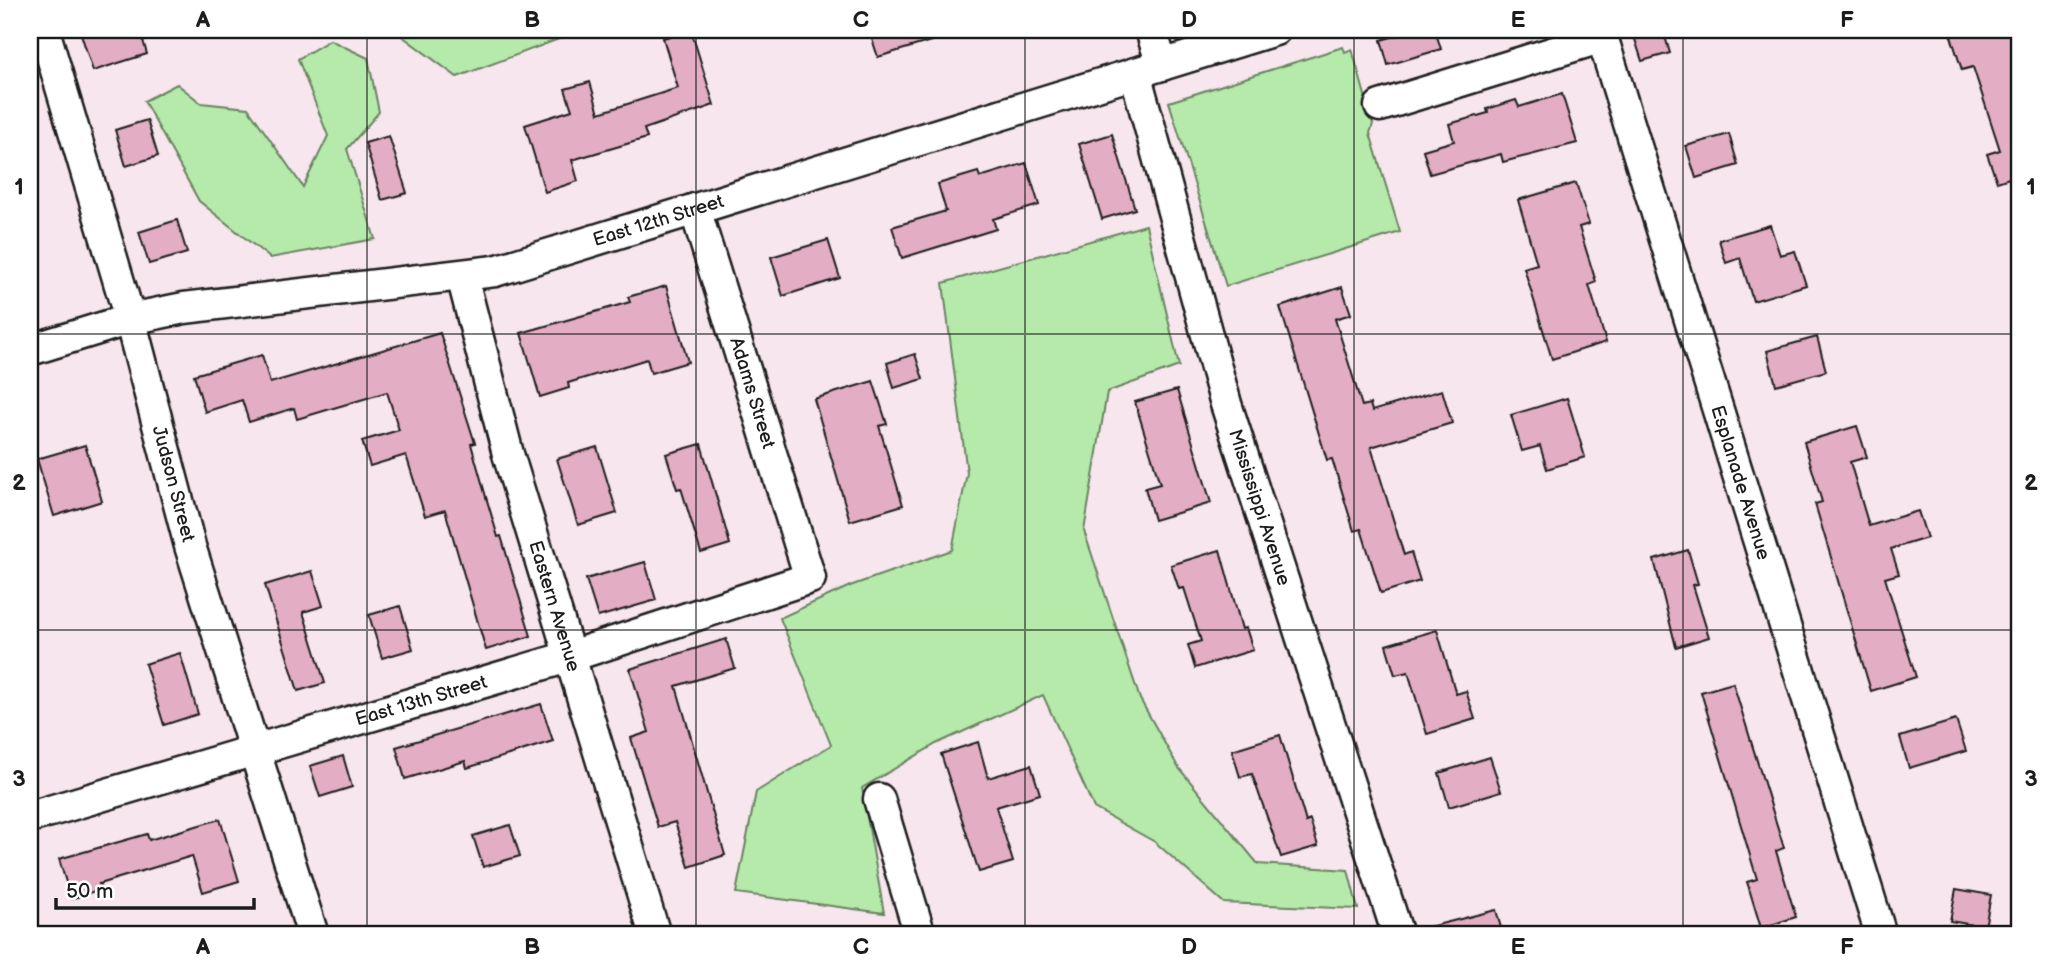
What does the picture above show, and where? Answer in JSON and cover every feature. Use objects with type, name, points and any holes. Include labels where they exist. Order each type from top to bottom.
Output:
[{"type":"street","name":"Judson Street","points":[[44,30],[130,319],[190,546],[313,935]]},
{"type":"street","name":"Mississippi Avenue","points":[[1151,30],[1148,69],[1226,404],[1398,935]]},
{"type":"street","name":"East 12th Street","points":[[30,350],[130,319],[184,308],[495,271],[1275,30]]},
{"type":"street","points":[[1380,106],[1602,33]]},
{"type":"street","name":"Esplanade Avenue","points":[[1602,33],[1881,935]]},
{"type":"street","name":"Adams Street","points":[[695,209],[810,578]]},
{"type":"street","name":"Eastern Avenue","points":[[462,276],[508,454],[655,935]]},
{"type":"street","name":"East 13th Street","points":[[30,817],[568,657],[810,578]]},
{"type":"street","points":[[879,799],[920,935]]},
{"type":"green space","points":[[394,30],[583,30],[457,77]]},
{"type":"green space","points":[[330,40],[368,58],[379,112],[347,149],[375,239],[270,258],[199,201],[144,101],[177,84],[201,103],[248,108],[303,187],[328,136],[298,59]]},
{"type":"green space","points":[[1343,47],[1345,52],[1352,49],[1373,124],[1370,133],[1400,232],[1226,286],[1169,102]]},
{"type":"green space","points":[[1146,225],[1179,366],[1107,392],[1084,531],[1140,699],[1178,767],[1258,864],[1348,870],[1358,909],[1224,903],[1155,842],[1094,808],[1043,695],[936,744],[862,788],[884,913],[736,893],[756,792],[831,745],[780,618],[850,586],[952,550],[967,473],[943,283]]},
{"type":"building","points":[[96,30],[140,30],[147,54],[93,71],[81,34]]},
{"type":"building","points":[[691,30],[714,105],[644,129],[647,138],[572,160],[578,181],[545,192],[525,125],[572,110],[565,89],[590,82],[599,113],[678,88],[663,38]]},
{"type":"building","points":[[869,30],[950,30],[951,35],[878,57]]},
{"type":"building","points":[[1416,30],[1435,30],[1441,49],[1388,65],[1381,40]]},
{"type":"building","points":[[1632,30],[1663,30],[1670,53],[1642,61]]},
{"type":"building","points":[[1949,30],[2020,30],[2020,200],[2016,200],[2009,178],[1997,182],[1987,154],[2000,150],[1973,67],[1962,70]]},
{"type":"building","points":[[1562,94],[1577,143],[1503,162],[1501,154],[1430,174],[1423,150],[1454,141],[1449,124],[1488,113],[1487,109],[1516,100],[1519,107]]},
{"type":"building","points":[[147,120],[158,156],[126,166],[115,130]]},
{"type":"building","points":[[1112,134],[1135,209],[1102,219],[1079,144]]},
{"type":"building","points":[[1729,134],[1738,165],[1696,178],[1686,146]]},
{"type":"building","points":[[389,136],[407,193],[382,200],[365,143]]},
{"type":"building","points":[[1026,163],[1039,205],[993,219],[996,229],[902,258],[892,227],[946,211],[938,184],[978,172],[980,177]]},
{"type":"building","points":[[1576,183],[1589,224],[1579,227],[1596,282],[1589,285],[1606,342],[1552,359],[1524,268],[1537,264],[1518,200]]},
{"type":"building","points":[[177,220],[187,253],[149,264],[139,232]]},
{"type":"building","points":[[1770,225],[1780,255],[1795,251],[1806,285],[1753,301],[1740,258],[1726,263],[1719,240]]},
{"type":"building","points":[[828,240],[840,278],[783,296],[771,257]]},
{"type":"building","points":[[666,286],[688,362],[651,373],[647,359],[568,383],[569,388],[540,397],[521,333],[630,302],[628,297]]},
{"type":"building","points":[[1342,287],[1351,314],[1335,319],[1362,406],[1370,404],[1372,411],[1442,390],[1452,423],[1371,447],[1404,555],[1411,552],[1420,581],[1381,593],[1361,529],[1354,531],[1332,459],[1327,460],[1280,307]]},
{"type":"building","points":[[440,333],[475,443],[471,444],[498,537],[501,536],[531,636],[486,650],[445,510],[425,516],[406,455],[370,466],[362,441],[399,430],[387,392],[297,419],[294,408],[249,422],[242,400],[205,412],[194,375],[262,355],[270,383]]},
{"type":"building","points":[[1817,337],[1826,371],[1776,385],[1767,351]]},
{"type":"building","points":[[915,354],[923,379],[894,388],[887,363]]},
{"type":"building","points":[[873,381],[887,424],[879,426],[903,505],[850,521],[814,399]]},
{"type":"building","points":[[1177,390],[1211,503],[1154,520],[1145,488],[1160,484],[1135,402]]},
{"type":"building","points":[[1567,398],[1585,457],[1547,469],[1540,446],[1522,451],[1511,415]]},
{"type":"building","points":[[1857,426],[1867,457],[1850,462],[1869,526],[1918,511],[1927,538],[1891,549],[1899,574],[1885,578],[1916,677],[1871,691],[1815,504],[1822,502],[1804,442]]},
{"type":"building","points":[[701,444],[730,544],[701,553],[681,488],[677,489],[666,454]]},
{"type":"building","points":[[85,445],[102,501],[54,516],[37,459]]},
{"type":"building","points":[[597,447],[617,513],[578,525],[557,459]]},
{"type":"building","points":[[1220,550],[1242,629],[1246,628],[1253,650],[1195,668],[1188,645],[1201,641],[1184,588],[1179,589],[1171,565]]},
{"type":"building","points":[[1688,550],[1698,584],[1693,585],[1709,637],[1676,647],[1654,560]]},
{"type":"building","points":[[645,562],[656,600],[598,617],[586,579]]},
{"type":"building","points":[[312,571],[323,606],[303,612],[325,683],[298,691],[265,585]]},
{"type":"building","points":[[400,606],[413,649],[382,658],[369,615]]},
{"type":"building","points":[[1437,630],[1456,694],[1466,691],[1475,719],[1427,734],[1408,672],[1395,675],[1386,645]]},
{"type":"building","points":[[726,639],[735,668],[676,686],[725,855],[689,867],[675,822],[658,827],[631,738],[649,732],[630,669]]},
{"type":"building","points":[[180,653],[198,714],[164,725],[145,664]]},
{"type":"building","points":[[1733,683],[1784,848],[1776,851],[1796,917],[1761,928],[1747,882],[1757,879],[1701,692]]},
{"type":"building","points":[[541,704],[553,741],[467,768],[465,761],[405,779],[396,747]]},
{"type":"building","points":[[1956,720],[1966,751],[1909,768],[1900,737]]},
{"type":"building","points":[[1280,735],[1306,822],[1310,820],[1318,846],[1281,857],[1252,774],[1240,777],[1232,750]]},
{"type":"building","points":[[978,742],[988,778],[1031,765],[1040,794],[996,807],[1013,862],[979,872],[941,754]]},
{"type":"building","points":[[343,756],[352,787],[320,797],[310,766]]},
{"type":"building","points":[[1490,757],[1501,791],[1449,807],[1439,773]]},
{"type":"building","points":[[220,819],[239,881],[203,892],[192,856],[99,884],[101,889],[71,899],[59,859],[147,834],[149,840]]},
{"type":"building","points":[[510,825],[520,856],[483,867],[473,836]]},
{"type":"building","points":[[1956,889],[1991,895],[1985,927],[1950,921]]},
{"type":"building","points":[[1496,910],[1503,935],[1426,935],[1425,928]]}]
